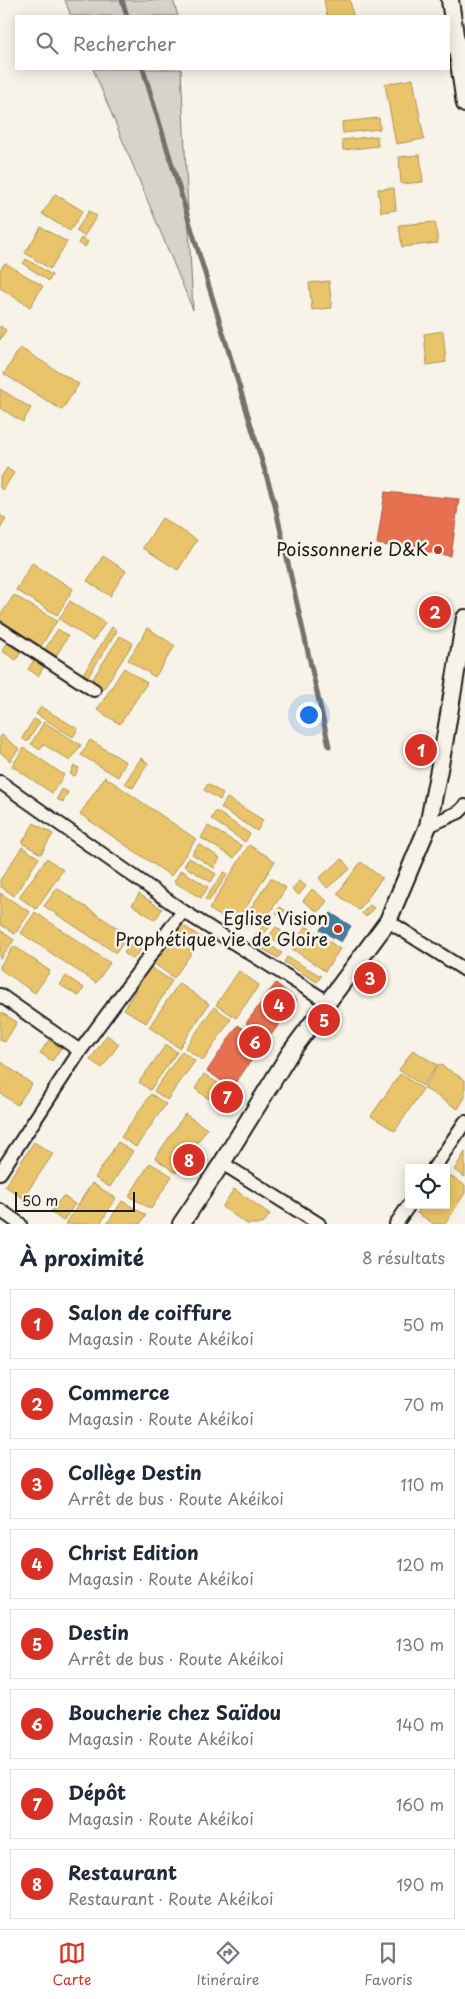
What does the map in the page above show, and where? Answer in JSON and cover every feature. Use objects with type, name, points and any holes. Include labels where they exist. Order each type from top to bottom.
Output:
[{"type":"street","points":[[450,0],[465,104]]},
{"type":"street","points":[[181,1224],[222,1163],[290,1053],[388,921],[428,826],[465,618]]},
{"type":"street","points":[[0,629],[94,690]]},
{"type":"street","points":[[0,782],[183,911],[328,1002]]},
{"type":"street","points":[[428,826],[459,812],[465,806]]},
{"type":"street","points":[[0,1173],[80,1051],[183,911]]},
{"type":"street","points":[[388,921],[465,970]]},
{"type":"street","points":[[0,995],[80,1051]]},
{"type":"street","points":[[437,1164],[465,1122]]},
{"type":"street","points":[[222,1163],[319,1224]]},
{"type":"street","points":[[396,1224],[406,1209]]},
{"type":"street","points":[[0,1210],[20,1224]]},
{"type":"shaded area","points":[[65,0],[173,0],[178,15],[71,15]]},
{"type":"shaded area","points":[[93,70],[181,70],[193,310]]},
{"type":"building: Logements","points":[[324,0],[350,0],[353,15],[327,15]]},
{"type":"building: Logements","points":[[413,79],[424,139],[396,144],[385,84]]},
{"type":"building: Logements","points":[[379,118],[380,129],[343,133],[342,122]]},
{"type":"building: Logements","points":[[377,136],[378,146],[343,150],[342,140]]},
{"type":"building: Logements","points":[[420,155],[423,182],[401,184],[399,157]]},
{"type":"building: Logements","points":[[394,188],[396,210],[381,212],[378,189]]},
{"type":"building: Logements","points":[[55,194],[83,211],[70,231],[42,214]]},
{"type":"building: Logements","points":[[89,211],[97,216],[84,236],[76,231]]},
{"type":"building: Logements","points":[[435,222],[438,243],[402,247],[399,225]]},
{"type":"building: Logements","points":[[41,227],[67,242],[50,269],[25,253]]},
{"type":"building: Logements","points":[[81,238],[88,242],[85,247],[78,243]]},
{"type":"building: Logements","points":[[26,259],[52,275],[49,281],[23,264]]},
{"type":"building: Logements","points":[[5,263],[43,286],[30,307],[0,288],[0,270]]},
{"type":"building: Logements","points":[[329,281],[332,308],[312,310],[309,283]]},
{"type":"building: Logements","points":[[0,326],[6,330],[0,340]]},
{"type":"building: Logements","points":[[443,331],[446,362],[427,365],[424,334]]},
{"type":"building: Logements","points":[[20,348],[79,384],[62,410],[4,374]]},
{"type":"building: Logements","points":[[0,389],[31,408],[23,422],[0,408]]},
{"type":"building: Logements","points":[[7,468],[14,473],[3,490],[0,488],[0,479]]},
{"type":"building: Logements","points":[[0,515],[6,519],[0,529]]},
{"type":"building: Logements","points":[[162,518],[197,540],[178,570],[143,548]]},
{"type":"building: Logements","points":[[103,556],[126,571],[110,596],[87,581]]},
{"type":"building: Logements","points":[[32,563],[73,589],[57,615],[16,590]]},
{"type":"building: Logements","points":[[14,595],[57,621],[41,646],[0,620],[0,616]]},
{"type":"building: Logements","points":[[70,601],[105,623],[93,641],[59,619]]},
{"type":"building: Logements","points":[[112,627],[117,631],[88,677],[83,674]]},
{"type":"building: Logements","points":[[148,628],[175,646],[155,677],[128,660]]},
{"type":"building: Logements","points":[[58,629],[68,636],[56,656],[45,649]]},
{"type":"building: Logements","points":[[120,636],[133,643],[104,688],[92,680]]},
{"type":"building: Logements","points":[[6,643],[21,652],[16,660],[2,651]]},
{"type":"building: Logements","points":[[36,657],[46,663],[38,676],[28,669]]},
{"type":"building: Logements","points":[[124,668],[147,683],[120,724],[97,710]]},
{"type":"building: Logements","points":[[41,707],[78,729],[73,737],[36,714]]},
{"type":"building: Logements","points":[[34,719],[40,722],[27,742],[22,738]]},
{"type":"building: Logements","points":[[44,722],[81,745],[70,761],[43,744],[40,750],[31,744]]},
{"type":"building: Logements","points":[[2,735],[19,749],[10,761],[0,752],[0,737]]},
{"type":"building: Logements","points":[[90,740],[126,762],[118,777],[81,755]]},
{"type":"building: Logements","points":[[24,748],[64,775],[52,793],[12,766]]},
{"type":"building: Logements","points":[[141,758],[148,763],[133,788],[125,783]]},
{"type":"building: Logements","points":[[74,766],[79,768],[75,776],[70,774]]},
{"type":"building: Logements","points":[[105,777],[196,839],[171,876],[80,814]]},
{"type":"building: Logements","points":[[208,784],[223,794],[220,800],[204,790]]},
{"type":"building: Logements","points":[[62,789],[68,792],[63,802],[57,799]]},
{"type":"building: Logements","points":[[227,798],[263,820],[257,831],[221,808]]},
{"type":"building: Logements","points":[[216,811],[250,834],[245,842],[211,819]]},
{"type":"building: Logements","points":[[34,823],[53,834],[41,854],[22,843]]},
{"type":"building: Logements","points":[[208,826],[242,846],[234,858],[201,838]]},
{"type":"building: Logements","points":[[199,844],[220,858],[214,868],[192,854]]},
{"type":"building: Logements","points":[[249,845],[275,861],[235,925],[209,909]]},
{"type":"building: Logements","points":[[22,847],[39,858],[14,896],[0,886],[0,880]]},
{"type":"building: Logements","points":[[47,858],[63,870],[36,909],[19,897]]},
{"type":"building: Logements","points":[[189,858],[216,874],[211,882],[184,866]]},
{"type":"building: Logements","points":[[342,859],[350,869],[327,888],[319,878]]},
{"type":"building: Logements","points":[[361,862],[382,878],[359,910],[337,894]]},
{"type":"building: Logements","points":[[181,870],[208,887],[201,898],[174,882]]},
{"type":"building: Logements","points":[[224,872],[228,874],[209,901],[205,899]]},
{"type":"building: Logements","points":[[271,878],[286,888],[261,926],[246,915]]},
{"type":"building: Logements","points":[[299,881],[306,886],[299,895],[292,890]]},
{"type":"building: Logements","points":[[57,888],[128,935],[116,953],[44,906]]},
{"type":"building: Logements","points":[[312,889],[327,901],[318,912],[303,901]]},
{"type":"building: Logements","points":[[0,893],[30,912],[15,934],[0,924]]},
{"type":"building: Logements","points":[[139,894],[162,909],[155,920],[132,905]]},
{"type":"building: Logements","points":[[370,905],[374,908],[366,917],[362,913]]},
{"type":"building: Logements","points":[[280,907],[285,910],[281,916],[276,913]]},
{"type":"building: Logements","points":[[35,912],[110,963],[96,983],[21,933]]},
{"type":"building: Logements","points":[[179,923],[202,938],[174,978],[152,962]]},
{"type":"building: Logements","points":[[266,923],[270,927],[257,941],[253,937]]},
{"type":"building: Logements","points":[[306,926],[340,949],[325,971],[291,948]]},
{"type":"building: Logements","points":[[276,927],[291,938],[284,947],[269,936]]},
{"type":"building: Logements","points":[[0,930],[14,940],[0,959]]},
{"type":"building: Logements","points":[[263,941],[282,953],[278,958],[260,947]]},
{"type":"building: Logements","points":[[131,943],[141,949],[133,959],[124,953]]},
{"type":"building: Logements","points":[[14,946],[50,971],[35,993],[0,969],[0,966]]},
{"type":"building: Logements","points":[[287,957],[321,976],[317,982],[284,962]]},
{"type":"building: Logements","points":[[150,967],[172,981],[146,1023],[124,1009]]},
{"type":"building: Logements","points":[[239,971],[259,985],[236,1018],[216,1005]]},
{"type":"building: Logements","points":[[66,976],[84,988],[79,996],[60,985]]},
{"type":"building: Logements","points":[[179,983],[209,1004],[179,1048],[149,1027]]},
{"type":"building: Logements","points":[[214,1007],[231,1019],[203,1061],[185,1048]]},
{"type":"building: Logements","points":[[0,1012],[17,1022],[5,1042],[0,1040]]},
{"type":"building: Logements","points":[[107,1035],[119,1044],[102,1068],[90,1060]]},
{"type":"building: Logements","points":[[49,1040],[61,1048],[52,1061],[40,1053]]},
{"type":"building: Logements","points":[[166,1045],[177,1052],[150,1090],[139,1082]]},
{"type":"building: Logements","points":[[413,1050],[437,1065],[423,1086],[399,1070]]},
{"type":"building: Logements","points":[[182,1051],[195,1061],[167,1100],[154,1091]]},
{"type":"building: Logements","points":[[0,1061],[32,1084],[17,1105],[0,1093]]},
{"type":"building: Logements","points":[[439,1064],[465,1080],[465,1097],[458,1109],[424,1088]]},
{"type":"building: Logements","points":[[204,1074],[219,1084],[209,1099],[195,1089]]},
{"type":"building: Logements","points":[[400,1074],[423,1089],[395,1131],[371,1116]]},
{"type":"building: Logements","points":[[151,1094],[166,1104],[136,1147],[121,1137]]},
{"type":"building: Logements","points":[[185,1114],[207,1129],[176,1173],[155,1158]]},
{"type":"building: Logements","points":[[34,1142],[53,1154],[23,1198],[5,1186]]},
{"type":"building: Logements","points":[[118,1142],[133,1151],[110,1187],[95,1178]]},
{"type":"building: Logements","points":[[465,1152],[465,1177],[454,1170]]},
{"type":"building: Logements","points":[[150,1163],[172,1176],[151,1209],[129,1196]]},
{"type":"building: Logements","points":[[450,1176],[465,1185],[465,1193],[445,1224],[434,1224],[417,1213],[420,1209],[450,1209]]},
{"type":"building: Logements","points":[[92,1183],[116,1198],[100,1224],[66,1224]]},
{"type":"building: Logements","points":[[234,1189],[270,1214],[263,1224],[247,1224],[222,1207]]},
{"type":"building: Logements","points":[[63,1196],[75,1204],[63,1221],[51,1212]]},
{"type":"building: Logements","points":[[122,1201],[146,1215],[140,1224],[107,1224]]},
{"type":"building: Commerces","points":[[385,492],[459,499],[451,556],[377,544]]},
{"type":"building: Commerces","points":[[276,983],[297,1000],[268,1039],[246,1023]]},
{"type":"building: Commerces","points":[[238,1025],[264,1042],[232,1088],[207,1071]]},
{"type":"building: Public","points":[[331,913],[351,926],[341,942],[320,930]]},
{"type":"waterway","points":[[122,0],[127,15]]},
{"type":"waterway","points":[[143,70],[274,501],[329,746]]},
{"type":"place","name":"Poissonnerie D&K","points":[[438,550]]},
{"type":"place","name":"Commerce","points":[[435,612]]},
{"type":"place","name":"Salon de coiffure","points":[[421,750]]},
{"type":"place","name":"Eglise Vision Prophétique vie de Gloire","points":[[338,929]]},
{"type":"place","name":"Collège Destin","points":[[370,978]]},
{"type":"place","name":"Christ Edition","points":[[279,1005]]},
{"type":"place","name":"Destin","points":[[324,1020]]},
{"type":"place","name":"Boucherie chez Saïdou","points":[[255,1042]]},
{"type":"place","name":"Dépôt","points":[[227,1097]]},
{"type":"place","name":"Restaurant","points":[[189,1160]]}]
